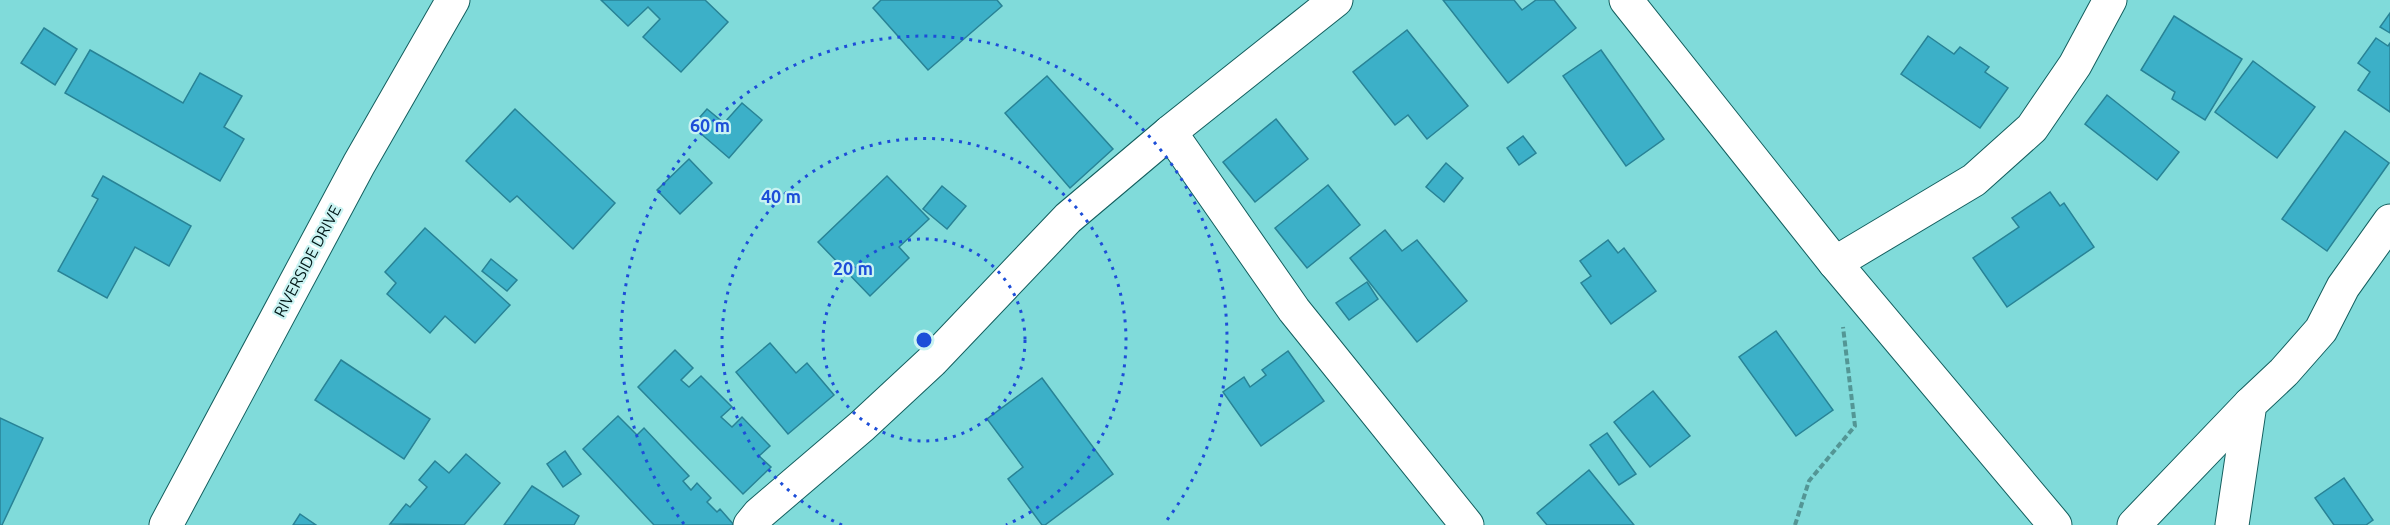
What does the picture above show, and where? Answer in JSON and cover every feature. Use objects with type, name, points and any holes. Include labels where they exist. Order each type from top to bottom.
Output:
[{"type":"street","name":"RIVERSIDE DRIVE","points":[[166,525],[359,164],[453,0]]},
{"type":"street","points":[[750,525],[759,514],[862,426],[932,361],[1068,218],[1170,132],[1336,0]]},
{"type":"street","points":[[1626,0],[1835,263],[2055,525]]},
{"type":"street","points":[[1835,263],[1974,180],[2032,128],[2075,64],[2110,0]]},
{"type":"street","points":[[1170,132],[1294,310],[1467,525]]},
{"type":"street","points":[[2134,525],[2250,404],[2284,372],[2321,330],[2343,287],[2390,221]]},
{"type":"street","points":[[2232,525],[2250,404]]},
{"type":"path","points":[[1794,525],[1809,481],[1856,426],[1843,321]]},
{"type":"building","points":[[601,0],[705,0],[728,22],[681,72],[643,37],[660,19],[648,7],[628,26]]},
{"type":"building","points":[[881,0],[997,0],[1002,6],[928,70],[873,8]]},
{"type":"building","points":[[1443,0],[1514,0],[1522,10],[1536,0],[1554,0],[1576,28],[1508,83]]},
{"type":"building","points":[[2390,13],[2390,33],[2380,27]]},
{"type":"building","points":[[2174,16],[2242,59],[2205,120],[2172,99],[2175,92],[2141,70]]},
{"type":"building","points":[[44,28],[77,49],[55,85],[21,63]]},
{"type":"building","points":[[1407,30],[1468,106],[1427,139],[1408,115],[1395,125],[1353,72]]},
{"type":"building","points":[[1928,36],[1954,54],[1960,47],[1989,67],[1985,72],[2008,88],[1980,128],[1901,74]]},
{"type":"building","points":[[2376,38],[2388,46],[2390,43],[2390,112],[2358,90],[2370,72],[2358,63]]},
{"type":"building","points":[[90,50],[183,103],[200,73],[242,96],[224,127],[244,139],[220,181],[65,93]]},
{"type":"building","points":[[1601,50],[1664,139],[1626,166],[1563,76]]},
{"type":"building","points":[[2253,61],[2315,107],[2277,158],[2215,112]]},
{"type":"building","points":[[1047,76],[1113,149],[1070,188],[1005,113]]},
{"type":"building","points":[[2107,95],[2179,152],[2157,180],[2085,124]]},
{"type":"building","points":[[742,103],[762,120],[729,158],[692,126],[707,109],[724,123]]},
{"type":"building","points":[[515,109],[615,203],[573,249],[517,196],[510,202],[466,161]]},
{"type":"building","points":[[1276,119],[1308,159],[1255,202],[1223,162]]},
{"type":"building","points":[[2345,131],[2389,163],[2327,251],[2282,219]]},
{"type":"building","points":[[1523,136],[1536,153],[1519,165],[1507,148]]},
{"type":"building","points":[[689,159],[712,183],[680,214],[657,190]]},
{"type":"building","points":[[1446,163],[1463,178],[1444,202],[1426,187]]},
{"type":"building","points":[[103,176],[191,226],[169,266],[135,247],[107,298],[58,271],[98,199],[92,196]]},
{"type":"building","points":[[887,176],[929,219],[899,247],[909,258],[870,296],[818,242]]},
{"type":"building","points":[[1328,185],[1360,225],[1307,268],[1275,228]]},
{"type":"building","points":[[942,186],[966,206],[947,229],[923,209]]},
{"type":"building","points":[[2050,192],[2060,206],[2064,203],[2094,247],[2007,307],[1973,258],[2019,227],[2012,218]]},
{"type":"building","points":[[425,228],[510,305],[475,343],[445,316],[430,333],[387,294],[396,283],[385,272]]},
{"type":"building","points":[[1385,230],[1402,251],[1417,240],[1467,301],[1417,342],[1350,258]]},
{"type":"building","points":[[1608,240],[1618,253],[1624,248],[1656,291],[1611,324],[1581,283],[1591,276],[1580,261]]},
{"type":"building","points":[[491,259],[517,280],[507,291],[482,271]]},
{"type":"building","points":[[1367,282],[1378,299],[1349,320],[1336,303]]},
{"type":"building","points":[[1776,331],[1833,410],[1796,436],[1739,357]]},
{"type":"building","points":[[770,343],[796,373],[807,363],[834,395],[788,434],[736,372]]},
{"type":"building","points":[[675,350],[693,368],[681,380],[689,387],[701,376],[732,407],[721,417],[732,427],[742,417],[770,446],[759,456],[771,467],[743,494],[638,387]]},
{"type":"building","points":[[1288,351],[1324,401],[1261,446],[1223,392],[1244,377],[1250,387],[1266,375],[1262,370]]},
{"type":"building","points":[[341,360],[430,419],[404,459],[315,400]]},
{"type":"building","points":[[1042,378],[1113,474],[1045,525],[1042,525],[1008,479],[1023,467],[987,419]]},
{"type":"building","points":[[1653,391],[1690,436],[1650,467],[1614,422]]},
{"type":"building","points":[[618,416],[637,435],[644,428],[689,476],[683,481],[691,490],[697,483],[711,498],[707,502],[717,512],[720,509],[734,525],[654,525],[583,449]]},
{"type":"building","points":[[0,418],[43,438],[2,525],[0,525]]},
{"type":"building","points":[[1607,433],[1636,474],[1619,485],[1590,445]]},
{"type":"building","points":[[565,451],[581,474],[563,487],[547,464]]},
{"type":"building","points":[[466,454],[500,483],[464,525],[390,524],[406,504],[410,507],[427,487],[419,480],[435,461],[449,473]]},
{"type":"building","points":[[1589,470],[1634,525],[1547,525],[1537,513]]},
{"type":"building","points":[[2344,478],[2373,520],[2366,525],[2334,525],[2315,498]]},
{"type":"building","points":[[532,486],[579,516],[574,525],[504,525]]},
{"type":"building","points":[[300,514],[316,525],[293,525]]}]
